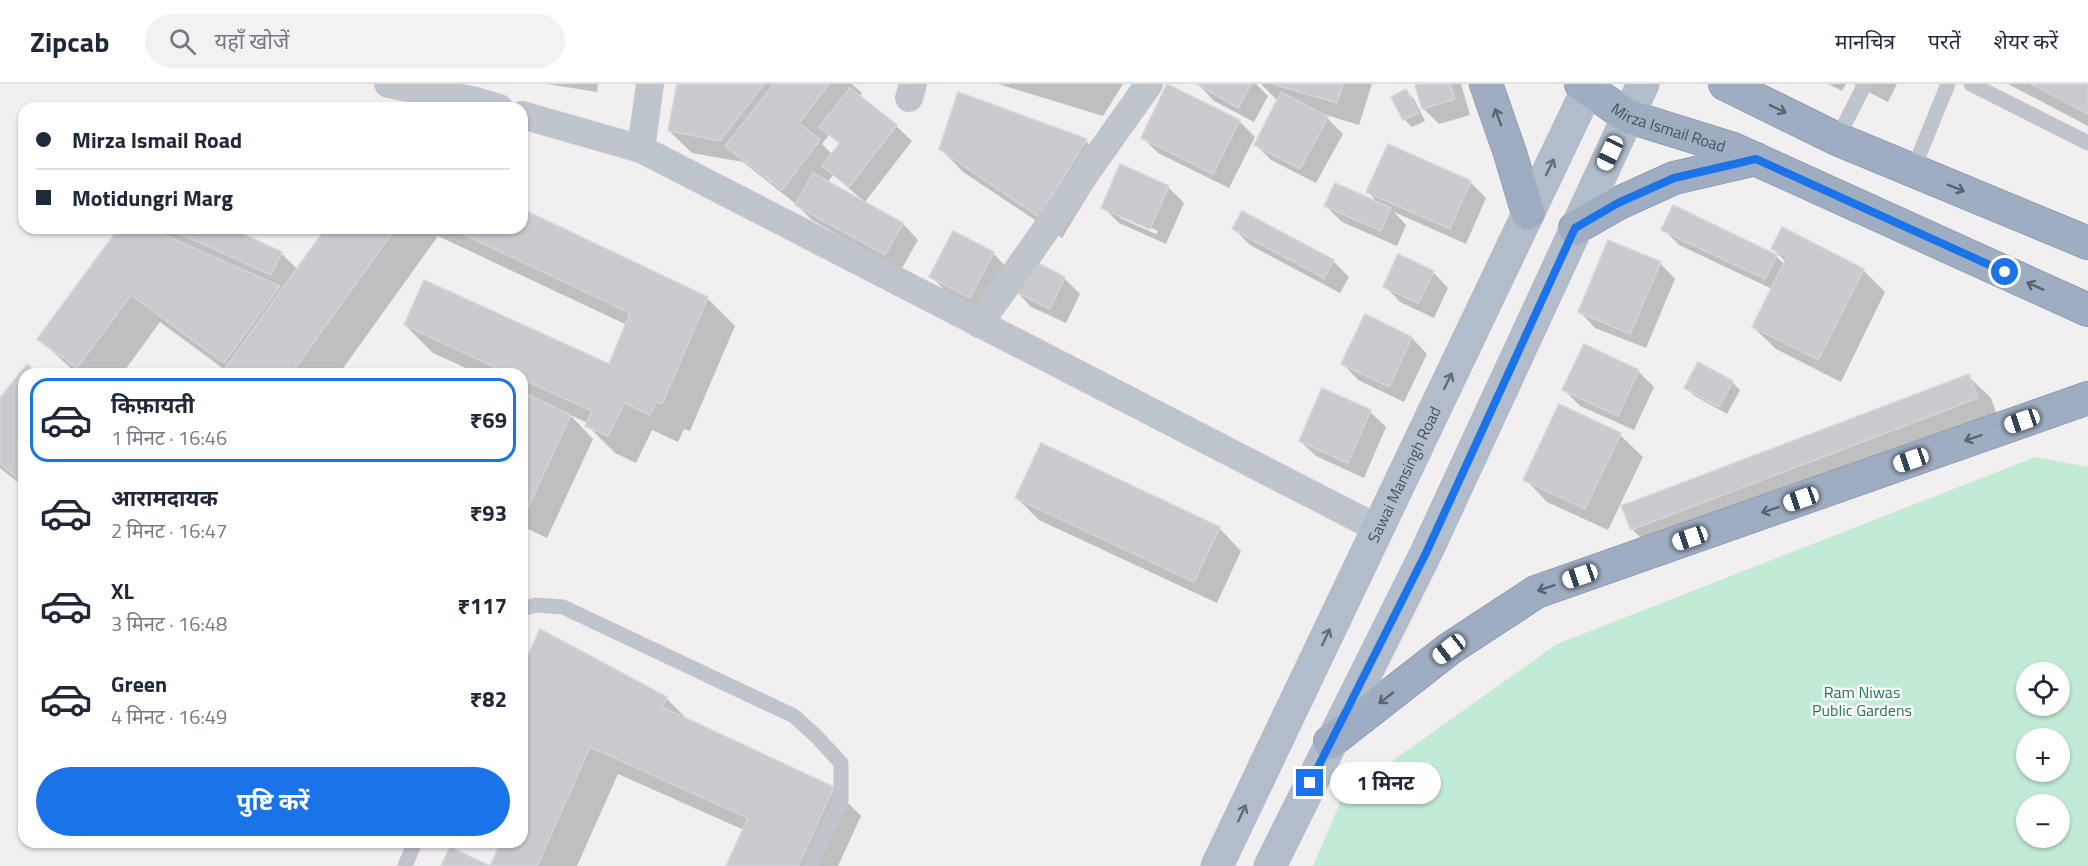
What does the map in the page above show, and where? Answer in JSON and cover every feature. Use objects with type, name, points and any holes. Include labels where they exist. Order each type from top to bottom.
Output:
[{"type":"highway","points":[[1486,84],[1528,213]]},
{"type":"highway","points":[[1725,84],[1837,139],[2088,243]]},
{"type":"highway","name":"Mirza Ismail Road","points":[[1586,86],[1627,116],[1733,149],[2088,310]]},
{"type":"highway","points":[[1575,228],[1618,203],[1674,178],[1756,159]]},
{"type":"highway","points":[[1330,742],[1449,649],[1536,592],[2088,398]]},
{"type":"main road","points":[[1270,866],[1426,553],[1643,84]]},
{"type":"main road","name":"Sawai Mansingh Road","points":[[1217,866],[1528,213],[1586,86]]},
{"type":"street","points":[[388,84],[479,102]]},
{"type":"street","points":[[640,149],[650,84]]},
{"type":"street","points":[[979,324],[1149,84]]},
{"type":"street","points":[[528,117],[640,149],[1377,528]]},
{"type":"lane","points":[[1837,139],[1865,84]]},
{"type":"lane","points":[[1913,171],[1948,84]]},
{"type":"lane","points":[[1971,84],[2088,143]]},
{"type":"lane","points":[[528,607],[536,605],[563,607],[794,716],[816,736],[840,763],[841,800],[810,866]]},
{"type":"lane","points":[[405,866],[412,848]]},
{"type":"green space","name":"Ram Niwas Public Gardens","points":[[2035,457],[2088,467],[2088,866],[1313,866],[1343,796],[1557,644]]},
{"type":"building","points":[[677,84],[764,84],[720,141],[668,131]]},
{"type":"building","points":[[774,84],[829,84],[799,123],[820,140],[782,190],[725,146]]},
{"type":"building","points":[[1167,84],[1240,120],[1213,174],[1141,138]]},
{"type":"building","points":[[1197,84],[1251,84],[1238,108]]},
{"type":"building","points":[[1273,84],[1343,84],[1337,103]]},
{"type":"building","points":[[1415,84],[1450,84],[1455,99],[1422,109]]},
{"type":"building","points":[[2031,84],[2088,84],[2088,114]]},
{"type":"building","points":[[850,88],[897,125],[849,187],[822,166],[840,143],[819,127]]},
{"type":"building","points":[[1406,89],[1418,113],[1403,120],[1391,97]]},
{"type":"building","points":[[958,92],[1087,139],[1039,217],[939,149]]},
{"type":"building","points":[[1281,92],[1328,117],[1300,169],[1254,145]]},
{"type":"building","points":[[1388,144],[1471,181],[1450,229],[1366,192]]},
{"type":"building","points":[[1120,164],[1169,186],[1150,229],[1101,208]]},
{"type":"building","points":[[813,173],[903,223],[885,255],[795,205]]},
{"type":"building","points":[[1335,183],[1391,208],[1381,231],[1324,206]]},
{"type":"building","points":[[1673,205],[1777,255],[1765,279],[1661,230]]},
{"type":"building","points":[[1242,211],[1334,260],[1324,278],[1232,229]]},
{"type":"building","points":[[528,212],[708,297],[662,404],[656,402],[650,415],[624,403],[608,436],[585,426],[592,411],[528,382],[528,368],[496,368],[404,325],[424,280],[609,364],[630,313],[463,234],[528,234]]},
{"type":"building","points":[[1782,227],[1864,269],[1818,360],[1752,327],[1787,256],[1771,249]]},
{"type":"building","points":[[953,231],[994,252],[970,298],[929,277]]},
{"type":"building","points":[[115,234],[162,234],[280,286],[224,363],[131,295],[77,368],[37,339]]},
{"type":"building","points":[[180,234],[243,234],[282,252],[271,275]]},
{"type":"building","points":[[322,234],[392,234],[295,368],[225,368]]},
{"type":"building","points":[[1608,240],[1661,262],[1630,334],[1578,312]]},
{"type":"building","points":[[1398,254],[1434,271],[1418,303],[1383,287]]},
{"type":"building","points":[[1030,259],[1065,277],[1050,309],[1014,291]]},
{"type":"building","points":[[1365,314],[1412,337],[1389,387],[1341,364]]},
{"type":"building","points":[[1584,344],[1639,370],[1618,416],[1562,390]]},
{"type":"building","points":[[1698,362],[1733,381],[1719,407],[1684,388]]},
{"type":"building","points":[[1969,374],[1978,398],[1631,530],[1621,506]]},
{"type":"building","points":[[18,375],[18,478],[0,464],[0,398]]},
{"type":"building","points":[[1322,388],[1371,410],[1348,463],[1299,441]]},
{"type":"building","points":[[528,395],[571,415],[528,507]]},
{"type":"building","points":[[1559,404],[1621,433],[1585,509],[1523,480]]},
{"type":"building","points":[[1041,443],[1220,527],[1194,582],[1015,498]]},
{"type":"building","points":[[540,629],[667,697],[662,707],[834,787],[798,866],[726,866],[748,818],[590,747],[537,866],[490,866],[498,848],[528,848],[528,656]]},
{"type":"building","points":[[450,848],[452,848],[490,866],[441,866]]},
{"type":"route","points":[[1310,783],[1426,553],[1575,228],[1618,203],[1674,178],[1756,159],[2005,272]]}]
